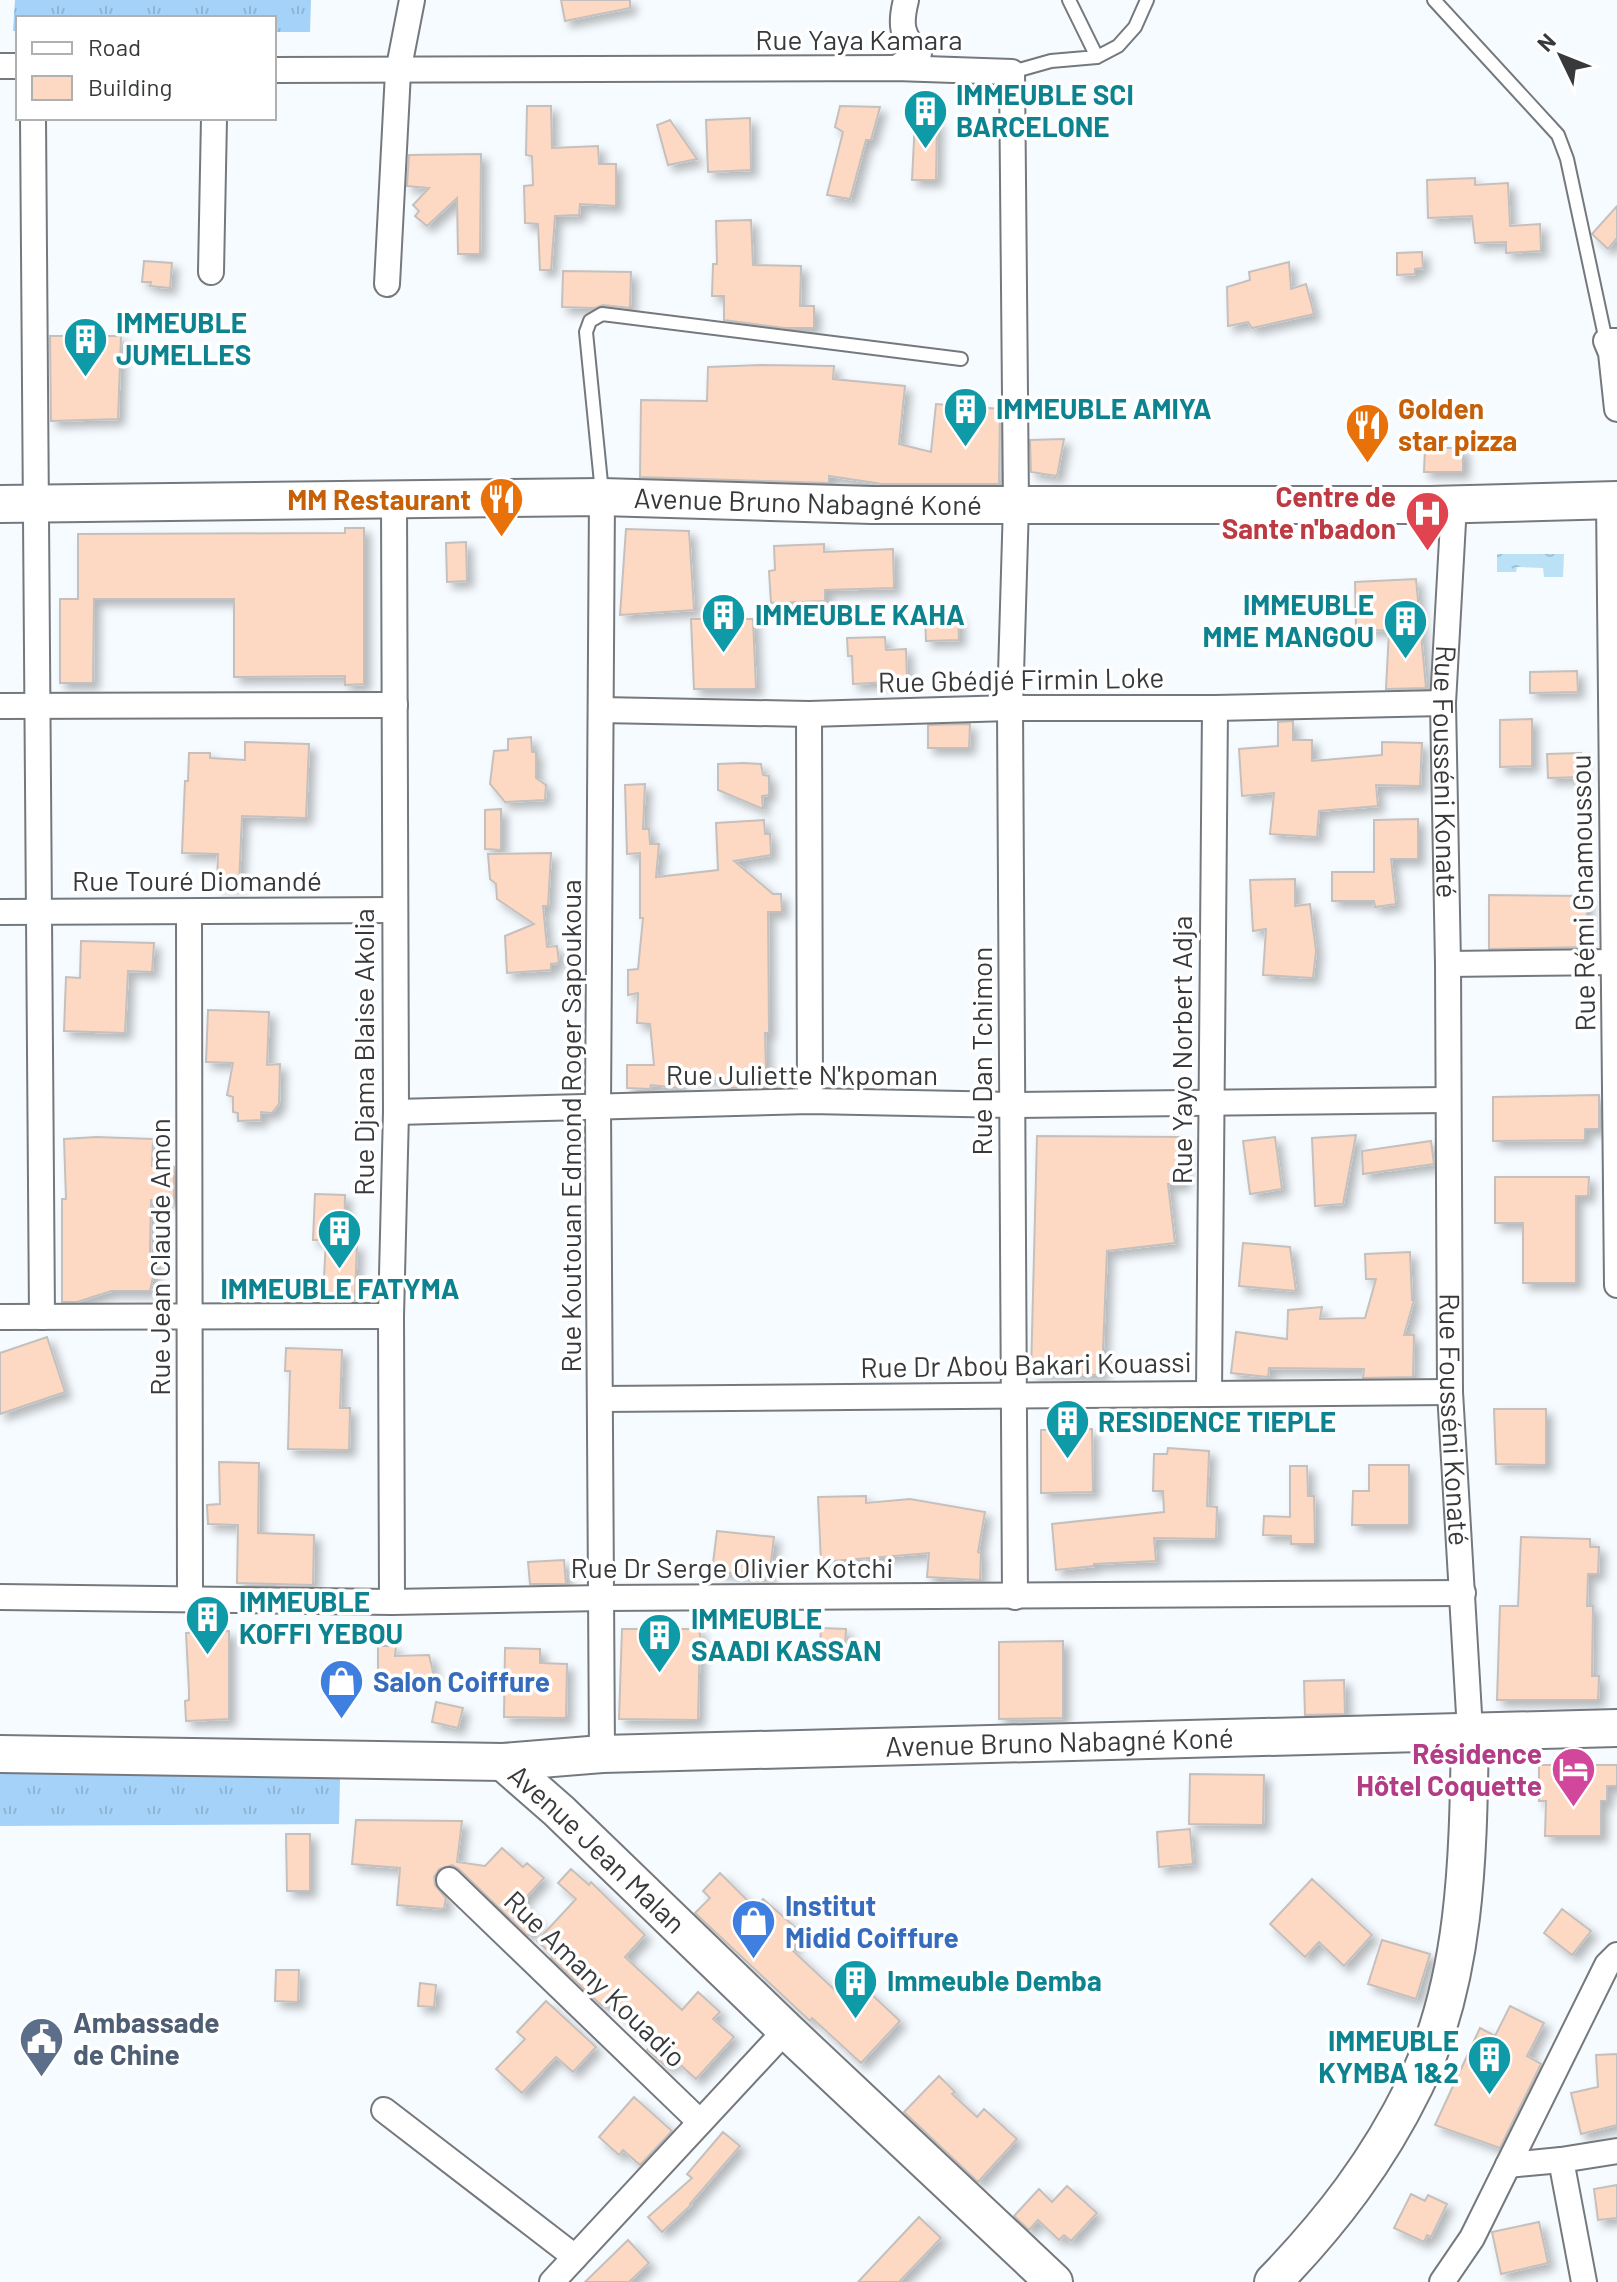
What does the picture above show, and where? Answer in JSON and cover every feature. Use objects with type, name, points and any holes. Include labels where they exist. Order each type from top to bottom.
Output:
[{"type":"main road","name":"Avenue Bruno Nabagné Koné","points":[[0,504],[394,502],[602,497],[858,504],[1454,504],[1613,500]]},
{"type":"main road","name":"Avenue Bruno Nabagné Koné","points":[[503,1762],[602,1754],[1617,1728]]},
{"type":"main road","name":"Rue Fousséni Konaté","points":[[1273,2282],[1321,2232],[1364,2174],[1417,2082],[1435,2033],[1448,1986],[1459,1925],[1468,1833],[1470,1731]]},
{"type":"main road","name":"Avenue Jean Malan","points":[[0,1754],[503,1762],[559,1811],[1054,2282]]},
{"type":"street","points":[[387,284],[398,72],[412,0]]},
{"type":"street","points":[[896,68],[919,53],[905,40],[901,22],[906,0]]},
{"type":"street","name":"Rue Yaya Kamara","points":[[276,70],[896,68],[1012,72]]},
{"type":"street","points":[[1012,72],[1016,504]]},
{"type":"street","points":[[33,120],[42,1317]]},
{"type":"street","points":[[211,272],[214,120]]},
{"type":"street","points":[[1612,341],[1617,409]]},
{"type":"street","name":"Rue Koutouan Edmond Roger Sapoukoua","points":[[602,497],[598,1108],[602,1754]]},
{"type":"street","name":"Rue Rémi Gnamoussou","points":[[1613,500],[1617,1285]]},
{"type":"street","name":"Rue Djama Blaise Akolia","points":[[392,1602],[391,1316],[396,1112],[394,502]]},
{"type":"street","name":"Rue Dan Tchimon","points":[[1015,1597],[1010,708],[1016,504]]},
{"type":"street","name":"Rue Fousséni Konaté","points":[[1454,504],[1443,703],[1450,1392],[1470,1731]]},
{"type":"street","name":"Rue Gbédjé Firmin Loke","points":[[601,710],[809,714],[1010,708],[1443,703]]},
{"type":"street","points":[[0,706],[395,705]]},
{"type":"street","name":"Rue Yayo Norbert Adja","points":[[1209,1393],[1215,708]]},
{"type":"street","points":[[809,714],[810,1101]]},
{"type":"street","name":"Rue Touré Diomandé","points":[[0,912],[395,910]]},
{"type":"street","name":"Rue Jean Claude Amon","points":[[189,913],[190,1600]]},
{"type":"street","points":[[1448,964],[1615,962]]},
{"type":"street","name":"Rue Juliette N'kpoman","points":[[396,1112],[810,1101],[1012,1105],[1447,1100]]},
{"type":"street","points":[[0,1317],[391,1316]]},
{"type":"street","name":"Rue Dr Abou Bakari Kouassi","points":[[601,1399],[1450,1392]]},
{"type":"street","name":"Rue Dr Serge Olivier Kotchi","points":[[0,1597],[392,1602],[1463,1593]]},
{"type":"street","name":"Rue Amany Kouadio","points":[[449,1880],[700,2122]]},
{"type":"street","points":[[1442,2282],[1472,2238],[1607,1965],[1617,1955]]},
{"type":"street","points":[[552,2282],[786,2030]]},
{"type":"street","points":[[384,2110],[575,2257]]},
{"type":"street","points":[[1508,2165],[1617,2151]]},
{"type":"street","points":[[1561,2160],[1584,2282]]},
{"type":"lane","points":[[1069,0],[1097,57]]},
{"type":"lane","points":[[1012,72],[1051,61],[1097,57],[1118,46],[1135,27],[1147,0]]},
{"type":"lane","points":[[1434,0],[1558,135],[1567,159],[1612,341]]},
{"type":"lane","points":[[602,497],[586,332],[590,321],[602,314],[961,359]]},
{"type":"green space","points":[[15,0],[311,0],[310,32],[276,32],[276,16],[16,16],[16,31],[13,31]]},
{"type":"green space","points":[[0,1770],[340,1779],[339,1824],[0,1826]]},
{"type":"water","points":[[1497,554],[1564,554],[1563,577],[1544,577],[1543,568],[1517,567],[1516,572],[1497,572]]},
{"type":"building","points":[[561,0],[630,0],[630,8],[565,21]]},
{"type":"building","points":[[527,106],[551,106],[552,148],[598,146],[599,164],[616,164],[616,206],[580,204],[579,215],[555,216],[551,270],[540,270],[538,224],[525,223],[524,186],[533,185],[532,156],[526,155]]},
{"type":"building","points":[[840,106],[880,107],[871,140],[866,140],[850,199],[827,195],[843,132],[835,127]]},
{"type":"building","points":[[750,118],[751,170],[708,172],[706,120]]},
{"type":"building","points":[[670,120],[697,159],[668,165],[657,125]]},
{"type":"building","name":"IMMEUBLE SCI BARCELONE","points":[[915,120],[937,120],[936,180],[912,180]]},
{"type":"building","points":[[481,154],[480,254],[458,254],[457,198],[427,226],[415,216],[419,211],[413,205],[429,188],[407,186],[409,155]]},
{"type":"building","points":[[1475,178],[1475,185],[1508,183],[1510,226],[1540,224],[1541,251],[1506,253],[1506,242],[1475,243],[1472,216],[1428,218],[1427,180]]},
{"type":"building","points":[[1617,206],[1617,238],[1608,249],[1592,234]]},
{"type":"building","points":[[751,220],[753,265],[801,266],[800,306],[814,306],[814,328],[784,328],[724,320],[724,296],[712,296],[713,264],[717,264],[716,221]]},
{"type":"building","points":[[1422,252],[1423,268],[1415,269],[1415,274],[1397,275],[1397,253]]},
{"type":"building","points":[[144,261],[172,263],[170,288],[142,282]]},
{"type":"building","points":[[1289,262],[1291,289],[1306,284],[1314,314],[1252,328],[1248,322],[1228,326],[1227,287],[1250,280],[1249,272]]},
{"type":"building","points":[[563,271],[631,272],[630,308],[603,305],[595,308],[562,307]]},
{"type":"building","name":"IMMEUBLE JUMELLES","points":[[50,336],[121,336],[118,419],[51,421]]},
{"type":"building","points":[[834,366],[833,379],[905,386],[899,444],[931,452],[936,404],[1000,409],[999,484],[882,484],[829,476],[829,483],[640,477],[641,400],[707,401],[708,367]]},
{"type":"building","points":[[1064,439],[1057,476],[1031,472],[1030,440]]},
{"type":"building","points":[[1425,448],[1463,448],[1463,472],[1424,472]]},
{"type":"building","points":[[345,528],[364,528],[364,684],[345,685],[345,676],[234,677],[234,599],[94,599],[93,683],[60,683],[60,599],[78,599],[78,534],[345,533]]},
{"type":"building","points":[[626,529],[689,531],[694,610],[620,615]]},
{"type":"building","points":[[466,542],[467,581],[447,582],[446,543]]},
{"type":"building","points":[[824,544],[824,552],[893,549],[894,588],[825,590],[825,601],[771,603],[769,571],[775,570],[774,546]]},
{"type":"building","name":"IMMEUBLE MME MANGOU","points":[[1416,579],[1426,688],[1386,689],[1389,631],[1356,629],[1355,582]]},
{"type":"building","points":[[958,614],[959,640],[926,641],[925,615]]},
{"type":"building","name":"IMMEUBLE KAHA","points":[[691,619],[753,619],[756,689],[694,689]]},
{"type":"building","points":[[885,637],[886,650],[906,649],[907,681],[853,684],[852,656],[848,656],[847,638]]},
{"type":"building","points":[[1577,671],[1578,692],[1530,693],[1530,672]]},
{"type":"building","points":[[1532,719],[1532,766],[1500,767],[1500,720]]},
{"type":"building","points":[[1293,721],[1293,740],[1312,740],[1312,761],[1382,755],[1382,742],[1422,743],[1420,786],[1376,785],[1378,806],[1319,811],[1317,837],[1270,834],[1274,793],[1242,796],[1239,749],[1278,746],[1278,722]]},
{"type":"building","points":[[970,724],[969,748],[928,748],[928,725]]},
{"type":"building","points":[[531,737],[532,752],[536,752],[536,778],[546,785],[545,800],[505,802],[490,784],[494,751],[508,750],[508,739]]},
{"type":"building","points":[[245,742],[309,744],[306,818],[242,816],[239,885],[217,885],[218,854],[182,853],[189,753],[210,753],[210,758],[245,760]]},
{"type":"building","points":[[1581,753],[1581,777],[1548,778],[1547,754]]},
{"type":"building","points":[[718,764],[761,764],[763,775],[769,776],[769,795],[762,796],[763,809],[718,790]]},
{"type":"building","points":[[645,784],[643,829],[649,829],[650,844],[659,844],[656,877],[718,870],[716,823],[764,820],[765,834],[770,834],[771,855],[734,861],[773,894],[781,894],[782,912],[768,912],[769,1033],[765,1033],[766,1070],[770,1070],[771,1087],[727,1088],[720,1085],[720,1078],[680,1079],[679,1088],[651,1085],[650,1089],[627,1088],[627,1065],[654,1065],[650,1024],[637,1023],[638,993],[628,995],[628,970],[638,969],[643,918],[640,918],[640,853],[627,854],[625,785]]},
{"type":"building","points":[[501,809],[501,850],[485,849],[485,810]]},
{"type":"building","points":[[1418,819],[1418,859],[1391,859],[1396,904],[1375,907],[1374,901],[1332,901],[1332,872],[1374,872],[1374,820]]},
{"type":"building","points":[[551,853],[548,906],[543,906],[547,947],[557,946],[559,963],[551,964],[551,970],[507,973],[505,936],[534,924],[497,899],[496,884],[490,879],[488,854]]},
{"type":"building","points":[[1295,879],[1295,906],[1310,904],[1316,951],[1313,978],[1263,975],[1266,929],[1253,931],[1250,880]]},
{"type":"building","points":[[1489,895],[1587,896],[1587,947],[1489,949]]},
{"type":"building","points":[[81,941],[154,943],[152,972],[128,971],[125,1033],[64,1031],[66,977],[80,978]]},
{"type":"building","points":[[208,1010],[269,1012],[267,1065],[280,1064],[279,1104],[272,1113],[261,1112],[261,1120],[238,1121],[238,1113],[233,1112],[233,1097],[227,1095],[233,1063],[206,1062]]},
{"type":"building","points":[[1599,1095],[1599,1129],[1585,1129],[1585,1140],[1493,1141],[1493,1097]]},
{"type":"building","points":[[1356,1135],[1343,1204],[1315,1206],[1312,1138]]},
{"type":"building","points":[[1037,1136],[1184,1137],[1184,1184],[1168,1184],[1175,1243],[1107,1251],[1102,1375],[1031,1373]]},
{"type":"building","points":[[1275,1137],[1282,1189],[1250,1194],[1243,1141]]},
{"type":"building","points":[[64,1139],[153,1139],[152,1166],[174,1167],[174,1200],[151,1200],[150,1255],[158,1254],[150,1291],[111,1291],[77,1302],[62,1302],[62,1199],[66,1199]]},
{"type":"building","points":[[1431,1141],[1434,1164],[1363,1174],[1362,1151]]},
{"type":"building","points":[[1495,1177],[1589,1177],[1588,1196],[1576,1196],[1576,1283],[1523,1283],[1523,1223],[1495,1223]]},
{"type":"building","points":[[315,1194],[345,1195],[344,1245],[357,1244],[355,1296],[323,1296],[326,1240],[313,1240]]},
{"type":"building","points":[[1243,1243],[1290,1247],[1296,1291],[1239,1286]]},
{"type":"building","points":[[1410,1252],[1414,1300],[1404,1335],[1414,1335],[1413,1377],[1363,1378],[1364,1369],[1269,1368],[1268,1377],[1231,1373],[1236,1332],[1287,1339],[1288,1310],[1322,1307],[1320,1319],[1365,1318],[1376,1279],[1366,1279],[1365,1254]]},
{"type":"building","points":[[47,1337],[65,1392],[0,1414],[0,1353]]},
{"type":"building","points":[[286,1348],[342,1350],[340,1408],[350,1408],[349,1450],[288,1449],[290,1371],[285,1371]]},
{"type":"building","points":[[1494,1409],[1546,1409],[1546,1465],[1496,1464]]},
{"type":"building","name":"RESIDENCE TIEPLE","points":[[1092,1429],[1093,1492],[1041,1493],[1041,1430]]},
{"type":"building","points":[[1168,1448],[1209,1451],[1207,1506],[1217,1507],[1216,1539],[1154,1538],[1156,1561],[1094,1564],[1056,1570],[1052,1524],[1164,1512],[1163,1491],[1153,1491],[1154,1454],[1167,1454]]},
{"type":"building","points":[[219,1462],[259,1463],[258,1533],[314,1535],[313,1585],[237,1583],[238,1525],[208,1524],[207,1505],[220,1504]]},
{"type":"building","points":[[1369,1465],[1409,1465],[1409,1525],[1352,1525],[1353,1491],[1369,1491]]},
{"type":"building","points":[[1290,1466],[1307,1466],[1308,1496],[1314,1496],[1315,1544],[1291,1544],[1291,1536],[1263,1535],[1264,1516],[1290,1517]]},
{"type":"building","points":[[866,1496],[866,1503],[910,1499],[985,1512],[978,1552],[981,1553],[980,1580],[927,1577],[929,1553],[821,1562],[818,1497]]},
{"type":"building","points":[[717,1531],[774,1537],[769,1578],[712,1571]]},
{"type":"building","points":[[1521,1537],[1590,1539],[1590,1547],[1599,1547],[1598,1574],[1588,1574],[1587,1606],[1593,1606],[1592,1676],[1599,1676],[1598,1700],[1497,1700],[1500,1606],[1518,1606]]},
{"type":"building","points":[[564,1560],[566,1584],[530,1584],[528,1562]]},
{"type":"building","points":[[821,1628],[846,1629],[845,1646],[820,1645]]},
{"type":"building","name":"IMMEUBLE SAADI KASSAN","points":[[622,1629],[700,1629],[698,1720],[619,1719]]},
{"type":"building","points":[[229,1631],[229,1719],[186,1721],[185,1701],[189,1700],[189,1691],[186,1633]]},
{"type":"building","points":[[1063,1641],[1063,1718],[999,1719],[999,1642]]},
{"type":"building","points":[[378,1646],[396,1646],[395,1656],[429,1655],[434,1676],[378,1677]]},
{"type":"building","points":[[505,1648],[540,1649],[540,1663],[567,1664],[566,1718],[504,1717]]},
{"type":"building","points":[[1344,1680],[1345,1714],[1305,1715],[1304,1681]]},
{"type":"building","points":[[436,1702],[463,1708],[458,1728],[432,1722]]},
{"type":"building","points":[[1539,1765],[1617,1765],[1617,1786],[1607,1786],[1607,1801],[1601,1801],[1601,1836],[1545,1836],[1546,1801],[1539,1801]]},
{"type":"building","points":[[1190,1774],[1264,1775],[1263,1825],[1189,1824]]},
{"type":"building","points":[[356,1820],[462,1821],[457,1862],[485,1866],[502,1848],[523,1867],[527,1863],[544,1878],[520,1904],[540,1923],[528,1936],[452,1865],[439,1869],[434,1877],[435,1885],[446,1898],[444,1909],[397,1905],[400,1868],[352,1864]]},
{"type":"building","points":[[1190,1829],[1193,1864],[1159,1867],[1157,1832]]},
{"type":"building","points":[[286,1834],[310,1834],[310,1891],[287,1891]]},
{"type":"building","points":[[571,1869],[589,1885],[591,1882],[645,1935],[625,1957],[682,2010],[698,1992],[720,2012],[713,2019],[734,2037],[696,2079],[675,2060],[668,2068],[647,2050],[652,2044],[607,2002],[602,2006],[537,1941],[576,1899],[558,1883]]},
{"type":"building","points":[[720,1873],[755,1908],[763,1899],[802,1933],[790,1948],[837,1992],[852,1976],[900,2021],[861,2063],[812,2018],[810,2021],[695,1913],[710,1898],[703,1891]]},
{"type":"building","points":[[1312,1879],[1372,1935],[1344,1966],[1319,1942],[1305,1957],[1270,1924]]},
{"type":"building","points":[[1562,1909],[1591,1931],[1572,1955],[1544,1933]]},
{"type":"building","points":[[1382,1940],[1430,1954],[1416,1999],[1368,1984]]},
{"type":"building","points":[[276,1970],[299,1970],[298,2002],[275,2001]]},
{"type":"building","points":[[420,1983],[436,1985],[434,2007],[418,2006]]},
{"type":"building","points":[[546,2001],[596,2047],[573,2072],[556,2057],[522,2093],[496,2069],[525,2039],[517,2032]]},
{"type":"building","name":"IMMEUBLE KYMBA 1&2","points":[[1510,2006],[1544,2023],[1527,2056],[1541,2064],[1500,2148],[1435,2125],[1480,2028],[1495,2036]]},
{"type":"building","points":[[1617,2054],[1617,2125],[1581,2134],[1571,2093],[1598,2087],[1596,2055]]},
{"type":"building","points":[[939,2076],[955,2092],[952,2094],[977,2117],[984,2109],[1017,2139],[978,2182],[904,2112]]},
{"type":"building","points":[[634,2097],[672,2131],[640,2165],[623,2150],[619,2155],[599,2137]]},
{"type":"building","points":[[723,2132],[740,2146],[691,2205],[662,2232],[648,2217],[692,2178],[687,2174]]},
{"type":"building","points":[[1617,2185],[1617,2218],[1598,2220],[1594,2189]]},
{"type":"building","points":[[1067,2186],[1097,2213],[1071,2241],[1064,2235],[1059,2240],[1038,2220],[1029,2230],[1014,2216],[1039,2189],[1052,2202]]},
{"type":"building","points":[[1411,2194],[1425,2201],[1428,2195],[1447,2204],[1431,2237],[1427,2235],[1424,2242],[1394,2228]]},
{"type":"building","points":[[919,2217],[941,2238],[899,2282],[858,2282]]},
{"type":"building","points":[[1539,2222],[1548,2263],[1501,2274],[1492,2232]]},
{"type":"building","points":[[628,2240],[649,2263],[629,2282],[585,2282]]},
{"type":"place","name":"IMMEUBLE SCI BARCELONE","points":[[925,150]]},
{"type":"place","name":"IMMEUBLE JUMELLES","points":[[85,378]]},
{"type":"place","name":"IMMEUBLE AMIYA","points":[[965,448]]},
{"type":"place","name":"Golden star pizza","points":[[1367,464]]},
{"type":"place","name":"MM Restaurant","points":[[502,539]]},
{"type":"place","name":"Centre de Sante n'badon","points":[[1427,552]]},
{"type":"place","name":"IMMEUBLE KAHA","points":[[724,654]]},
{"type":"place","name":"IMMEUBLE MME MANGOU","points":[[1405,660]]},
{"type":"place","name":"IMMEUBLE FATYMA","points":[[340,1271]]},
{"type":"place","name":"RESIDENCE TIEPLE","points":[[1067,1461]]},
{"type":"place","name":"IMMEUBLE KOFFI YEBOU","points":[[208,1657]]},
{"type":"place","name":"IMMEUBLE SAADI KASSAN","points":[[660,1674]]},
{"type":"place","name":"Salon Coiffure","points":[[342,1721]]},
{"type":"place","name":"Résidence Hôtel Coquette","points":[[1573,1809]]},
{"type":"place","name":"Institut Midid Coiffure","points":[[754,1961]]},
{"type":"place","name":"Immeuble Demba","points":[[856,2020]]},
{"type":"place","name":"Ambassade de Chine","points":[[42,2078]]},
{"type":"place","name":"IMMEUBLE KYMBA 1&2","points":[[1490,2096]]}]
